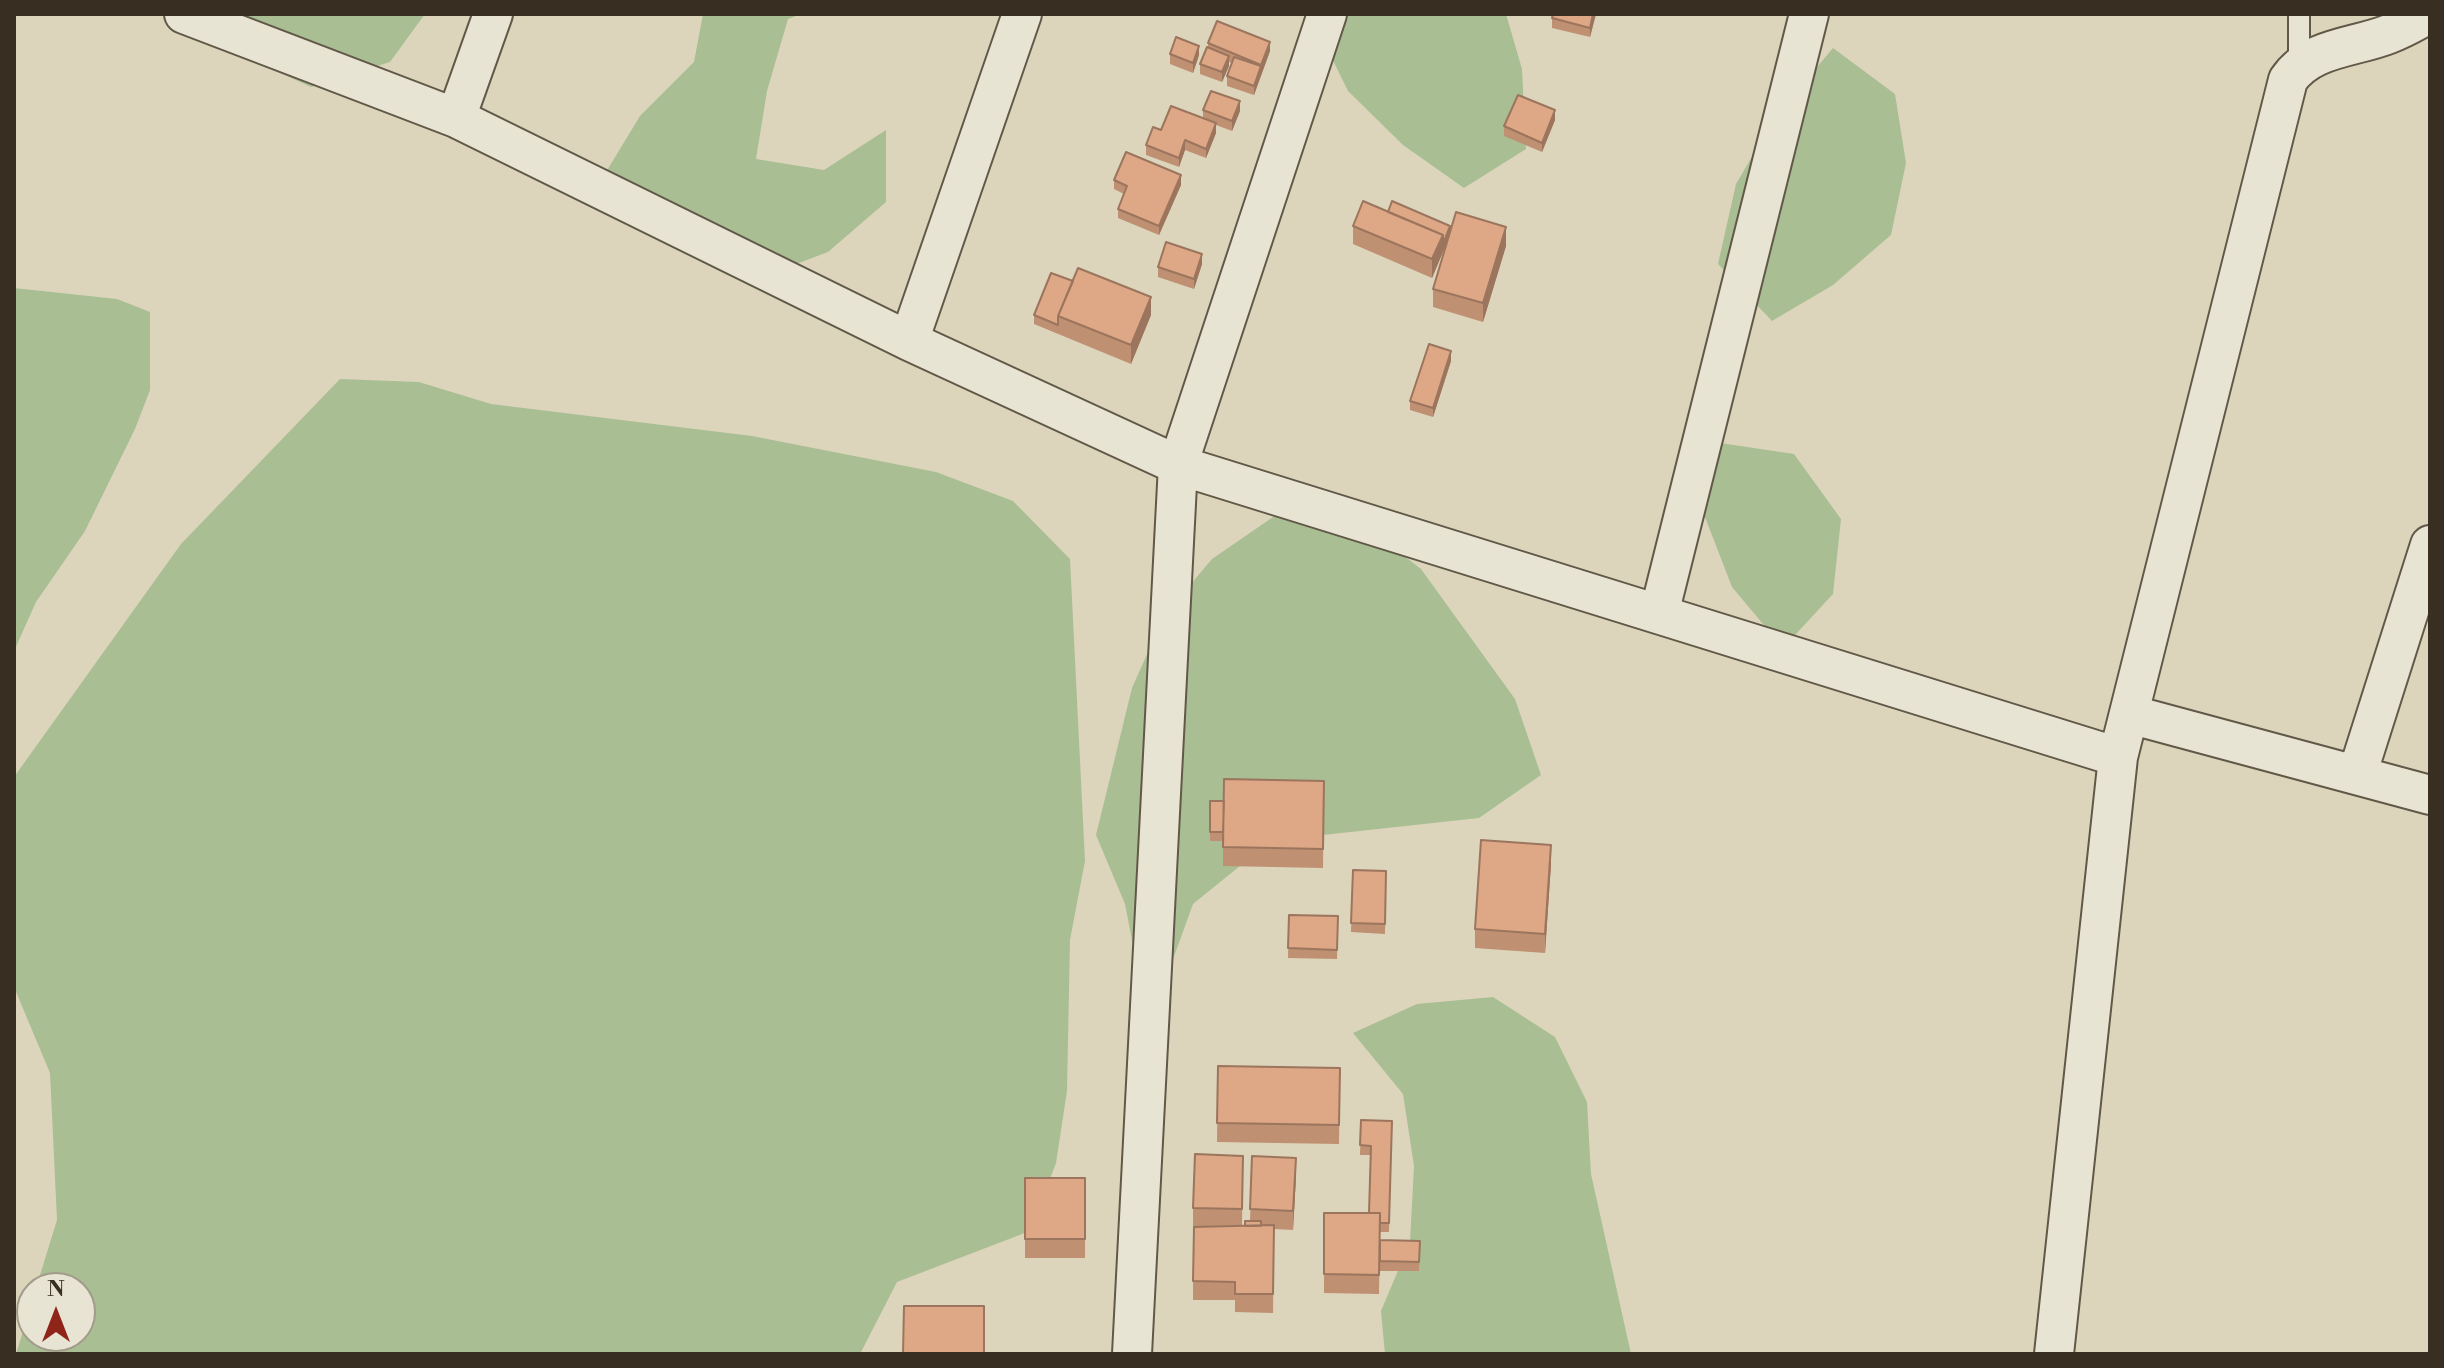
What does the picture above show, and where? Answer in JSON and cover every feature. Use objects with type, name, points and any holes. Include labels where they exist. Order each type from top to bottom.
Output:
[{"type":"street","points":[[184,14],[456,118],[909,341],[1178,465],[2118,757]]},
{"type":"street","points":[[456,118],[493,14]]},
{"type":"street","points":[[909,341],[1022,14]]},
{"type":"street","points":[[1132,1354],[1178,465],[1327,14]]},
{"type":"street","points":[[1659,614],[1809,14]]},
{"type":"street","points":[[2054,1354],[2118,757],[2288,80],[2299,65],[2322,54],[2389,34],[2429,14]]},
{"type":"street","points":[[2357,775],[2430,545]]},
{"type":"street","points":[[2129,714],[2430,795]]},
{"type":"lane","points":[[2299,14],[2299,65]]},
{"type":"green space","points":[[182,14],[425,14],[390,62],[311,87],[239,54]]},
{"type":"green space","points":[[703,14],[801,14],[788,19],[767,91],[756,159],[824,170],[886,130],[886,202],[828,252],[759,278],[603,177],[640,116],[694,62]]},
{"type":"green space","points":[[1338,14],[1506,14],[1522,69],[1526,149],[1464,188],[1403,145],[1348,91],[1316,26]]},
{"type":"green space","points":[[1833,48],[1895,94],[1906,163],[1891,235],[1833,285],[1772,321],[1718,264],[1736,184],[1776,116]]},
{"type":"green space","points":[[14,288],[117,299],[150,312],[150,390],[135,429],[85,531],[36,602],[14,651]]},
{"type":"green space","points":[[340,379],[419,382],[491,404],[752,436],[936,472],[1013,501],[1070,559],[1085,861],[1070,940],[1067,1091],[1056,1163],[1030,1231],[897,1282],[860,1354],[16,1354],[96,1352],[96,1272],[41,1272],[57,1220],[50,1073],[14,987],[14,777],[181,544]]},
{"type":"green space","points":[[1700,440],[1794,454],[1841,519],[1833,594],[1783,648],[1732,587],[1703,512]]},
{"type":"green space","points":[[1276,515],[1360,522],[1421,569],[1515,699],[1541,775],[1479,818],[1323,835],[1251,857],[1193,904],[1168,973],[1139,976],[1125,904],[1096,835],[1132,688],[1164,616],[1212,559]]},
{"type":"green space","points":[[1493,997],[1555,1037],[1587,1102],[1591,1174],[1631,1354],[1385,1354],[1381,1311],[1410,1242],[1414,1166],[1403,1094],[1353,1033],[1417,1004]]},
{"type":"building","points":[[1553,14],[1593,14],[1590,28],[1552,18]]},
{"type":"building","points":[[1217,21],[1270,42],[1261,65],[1208,43]]},
{"type":"building","points":[[1176,37],[1199,46],[1193,63],[1170,54]]},
{"type":"building","points":[[1207,47],[1229,56],[1222,72],[1200,64]]},
{"type":"building","points":[[1234,57],[1261,66],[1254,86],[1227,76]]},
{"type":"building","points":[[1211,91],[1240,101],[1232,121],[1203,110]]},
{"type":"building","points":[[1518,95],[1555,110],[1542,143],[1504,126]]},
{"type":"building","points":[[1171,106],[1216,123],[1206,149],[1185,140],[1179,158],[1146,145],[1153,127],[1161,130]]},
{"type":"building","points":[[1126,152],[1181,175],[1159,226],[1118,209],[1127,186],[1114,180]]},
{"type":"building","points":[[1363,201],[1443,235],[1432,259],[1353,226]]},
{"type":"building","points":[[1392,201],[1450,226],[1443,244],[1443,235],[1388,212]]},
{"type":"building","points":[[1456,212],[1506,227],[1483,303],[1433,289]]},
{"type":"building","points":[[1166,242],[1202,254],[1194,279],[1158,267]]},
{"type":"building","points":[[1078,268],[1151,297],[1131,345],[1058,316]]},
{"type":"building","points":[[1051,273],[1073,281],[1058,316],[1058,325],[1034,315]]},
{"type":"building","points":[[1429,344],[1451,351],[1433,408],[1410,401]]},
{"type":"building","points":[[1224,779],[1324,781],[1323,849],[1223,847]]},
{"type":"building","points":[[1210,801],[1224,801],[1223,832],[1210,832]]},
{"type":"building","points":[[1481,840],[1551,845],[1545,934],[1475,929]]},
{"type":"building","points":[[1353,870],[1386,871],[1385,924],[1351,923]]},
{"type":"building","points":[[1289,915],[1338,916],[1337,950],[1288,948]]},
{"type":"building","points":[[1218,1066],[1340,1068],[1339,1125],[1217,1123]]},
{"type":"building","points":[[1361,1120],[1392,1121],[1389,1223],[1380,1223],[1380,1213],[1369,1213],[1371,1146],[1360,1145]]},
{"type":"building","points":[[1195,1154],[1243,1156],[1242,1209],[1193,1208]]},
{"type":"building","points":[[1252,1156],[1296,1158],[1293,1211],[1250,1209]]},
{"type":"building","points":[[1025,1178],[1085,1178],[1085,1239],[1025,1239]]},
{"type":"building","points":[[1324,1213],[1380,1213],[1379,1275],[1324,1274]]},
{"type":"building","points":[[1245,1221],[1261,1221],[1261,1226],[1245,1226]]},
{"type":"building","points":[[1274,1225],[1273,1294],[1235,1294],[1235,1282],[1193,1281],[1194,1227]]},
{"type":"building","points":[[1380,1240],[1420,1241],[1419,1262],[1380,1261]]},
{"type":"building","points":[[904,1306],[984,1306],[984,1354],[903,1354]]}]
